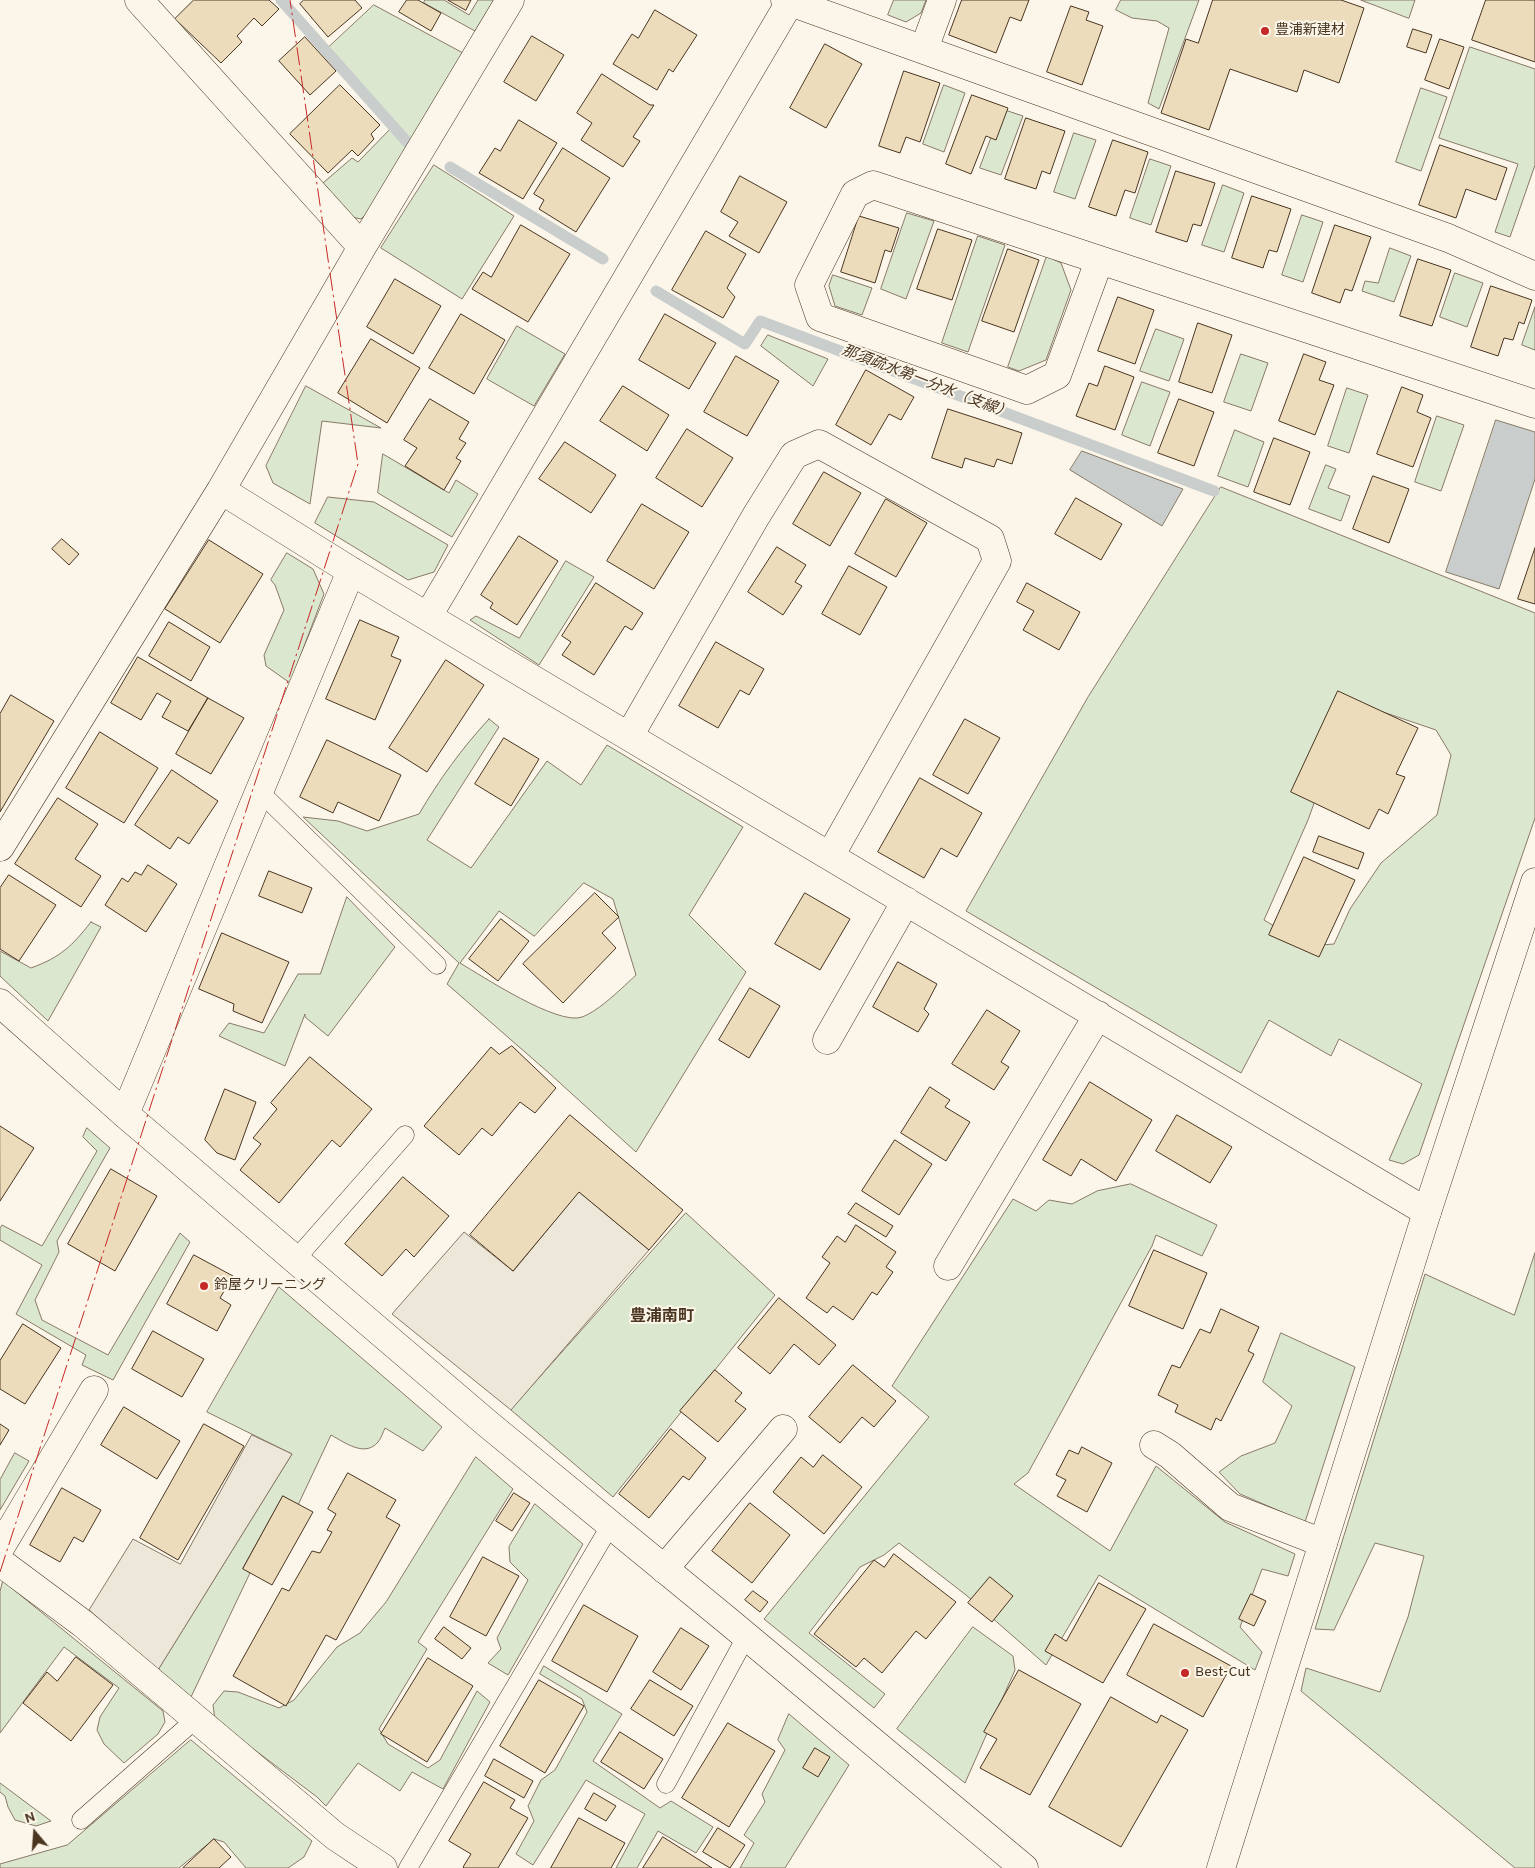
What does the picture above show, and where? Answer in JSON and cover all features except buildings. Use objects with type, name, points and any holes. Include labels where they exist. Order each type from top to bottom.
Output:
[{"type":"street","points":[[139,0],[362,247]]},
{"type":"street","points":[[0,847],[221,490],[362,247],[510,0]]},
{"type":"street","points":[[924,49],[942,0]]},
{"type":"street","points":[[428,616],[788,1],[1448,238],[1535,276]]},
{"type":"street","points":[[1099,261],[1057,375],[1027,390],[820,317],[809,285],[855,194],[873,185],[1535,404]]},
{"type":"street","points":[[629,736],[756,516],[794,455],[819,444],[990,539],[997,562],[830,856]]},
{"type":"street","points":[[221,490],[351,571],[1427,1212]]},
{"type":"street","points":[[124,1114],[351,571]]},
{"type":"street","points":[[1221,1868],[1427,1212],[1535,882]]},
{"type":"street","points":[[827,1040],[906,901]]},
{"type":"street","points":[[0,1003],[124,1114],[295,1260],[610,1526],[1024,1868]]},
{"type":"street","points":[[948,1266],[1098,1015]]},
{"type":"street","points":[[0,1548],[94,1390]]},
{"type":"street","points":[[664,1569],[782,1429]]},
{"type":"street","points":[[1154,1444],[1170,1455],[1230,1507],[1323,1543]]},
{"type":"street","points":[[0,1562],[82,1624],[335,1836],[383,1868]]},
{"type":"lane","points":[[259,791],[437,965]]},
{"type":"lane","points":[[295,1260],[405,1135]]},
{"type":"lane","points":[[408,1868],[610,1526]]},
{"type":"lane","points":[[666,1784],[746,1637]]},
{"type":"lane","points":[[81,1820],[196,1719]]},
{"type":"green space","points":[[425,0],[444,0],[469,15],[478,0],[494,0],[475,31],[424,3]]},
{"type":"green space","points":[[894,0],[926,0],[921,13],[906,22],[888,15]]},
{"type":"green space","points":[[1121,0],[1199,0],[1159,109],[1148,103],[1169,28],[1157,21],[1132,18],[1116,10]]},
{"type":"green space","points":[[1361,0],[1415,0],[1409,18]]},
{"type":"green space","points":[[374,5],[463,53],[368,212],[361,219],[352,217],[323,183],[352,158],[358,162],[396,123],[329,47]]},
{"type":"green space","points":[[1470,47],[1535,69],[1535,165],[1510,237],[1495,232],[1518,164],[1439,138]]},
{"type":"green space","points":[[944,85],[965,93],[944,152],[923,144]]},
{"type":"green space","points":[[1421,88],[1447,97],[1421,171],[1396,162]]},
{"type":"green space","points":[[1002,109],[1023,116],[1001,175],[980,168]]},
{"type":"green space","points":[[1074,133],[1096,140],[1075,199],[1054,192]]},
{"type":"green space","points":[[1150,159],[1171,166],[1151,225],[1130,218]]},
{"type":"green space","points":[[434,165],[514,216],[462,299],[381,248]]},
{"type":"green space","points":[[1223,185],[1244,193],[1224,252],[1202,245]]},
{"type":"green space","points":[[907,213],[934,221],[906,299],[881,289]]},
{"type":"green space","points":[[1302,215],[1323,222],[1303,282],[1282,275]]},
{"type":"green space","points":[[978,236],[1005,245],[968,352],[942,343]]},
{"type":"green space","points":[[1390,248],[1411,256],[1394,302],[1362,291],[1365,281],[1378,283]]},
{"type":"green space","points":[[1047,256],[1061,263],[1071,290],[1046,360],[1019,371],[1008,367]]},
{"type":"green space","points":[[1455,273],[1483,283],[1467,327],[1440,317]]},
{"type":"green space","points":[[833,275],[872,288],[862,315],[835,306],[829,286]]},
{"type":"green space","points":[[1535,307],[1535,350],[1522,345]]},
{"type":"green space","points":[[517,326],[565,354],[534,406],[487,379]]},
{"type":"green space","points":[[1156,329],[1184,339],[1169,381],[1140,371]]},
{"type":"green space","points":[[768,335],[828,359],[813,386],[761,346]]},
{"type":"green space","points":[[1241,354],[1268,363],[1251,411],[1224,402]]},
{"type":"green space","points":[[1142,382],[1170,392],[1150,446],[1122,435]]},
{"type":"green space","points":[[306,386],[381,428],[322,421],[310,504],[273,483],[266,466]]},
{"type":"green space","points":[[1347,388],[1368,395],[1349,453],[1328,446]]},
{"type":"green space","points":[[1437,416],[1464,425],[1441,491],[1415,482]]},
{"type":"green space","points":[[1235,430],[1264,442],[1248,487],[1218,476]]},
{"type":"green space","points":[[383,454],[449,493],[456,480],[478,494],[452,537],[378,493]]},
{"type":"green space","points":[[1326,465],[1336,469],[1328,488],[1350,496],[1341,521],[1309,509]]},
{"type":"green space","points":[[1221,487],[1535,613],[1535,818],[1419,1155],[1403,1164],[1389,1160],[1422,1084],[1339,1039],[1331,1056],[1269,1020],[1241,1073],[966,911],[1088,697]],"holes":[[[1348,710],[1380,711],[1436,730],[1451,755],[1437,815],[1381,863],[1350,909],[1334,944],[1308,946],[1264,920],[1308,820]]]},
{"type":"green space","points":[[328,497],[374,502],[448,545],[434,572],[408,580],[315,523]]},
{"type":"green space","points":[[287,553],[313,569],[324,594],[290,683],[266,666],[264,655],[284,610],[275,585],[271,580]]},
{"type":"green space","points":[[566,561],[594,577],[539,665],[470,620],[476,616],[519,638]]},
{"type":"green space","points":[[489,719],[499,727],[427,840],[471,868],[547,761],[581,785],[607,745],[743,827],[689,915],[746,972],[636,1152],[447,984],[459,963],[303,817],[338,821],[367,831],[419,814],[451,765]],"holes":[[[584,883],[613,899],[636,975],[603,1004],[582,1017],[571,1018],[539,1007],[460,963],[499,911],[534,936]]]},
{"type":"green space","points":[[347,897],[395,947],[328,1036],[305,1017],[305,1014],[285,1066],[219,1036],[229,1023],[264,1033],[298,974],[320,974]]},
{"type":"green space","points":[[91,922],[101,927],[48,1021],[0,976],[0,951],[31,968],[50,960],[65,950]]},
{"type":"green space","points":[[87,1128],[110,1148],[57,1241],[59,1252],[35,1300],[42,1320],[108,1355],[180,1233],[190,1242],[113,1380],[82,1365],[86,1355],[16,1314],[42,1265],[0,1240],[0,1228],[2,1225],[42,1246],[97,1151],[83,1137]]},
{"type":"green space","points":[[1131,1184],[1217,1225],[1202,1256],[1156,1235],[1152,1246],[1028,1473],[1014,1484],[1110,1551],[1156,1466],[1225,1522],[1295,1554],[1288,1576],[1262,1569],[1240,1627],[1262,1652],[1255,1670],[1099,1575],[1046,1665],[966,1595],[899,1543],[884,1555],[860,1567],[809,1633],[885,1694],[874,1708],[764,1619],[929,1417],[892,1386],[1013,1199],[1036,1211],[1049,1200],[1072,1204],[1097,1191]]},
{"type":"green space","points":[[686,1213],[775,1295],[613,1497],[511,1410]]},
{"type":"green space","points":[[1535,1253],[1535,1868],[1515,1868],[1301,1691],[1306,1668],[1380,1692],[1408,1617],[1424,1556],[1375,1543],[1334,1630],[1315,1629],[1425,1274],[1514,1315]]},
{"type":"green space","points":[[279,1287],[442,1427],[423,1451],[385,1428],[378,1442],[373,1447],[367,1449],[348,1445],[331,1435],[298,1505],[283,1496],[243,1568],[250,1573],[191,1697],[158,1670],[292,1454],[207,1412]]},
{"type":"green space","points":[[1281,1333],[1355,1367],[1305,1522],[1240,1494],[1219,1472],[1241,1456],[1275,1443],[1292,1406],[1263,1382]]},
{"type":"green space","points":[[15,1453],[29,1461],[0,1510],[0,1480]]},
{"type":"green space","points":[[476,1457],[513,1489],[418,1642],[427,1649],[379,1729],[388,1744],[428,1768],[440,1760],[477,1691],[490,1702],[443,1789],[412,1772],[400,1791],[358,1763],[326,1806],[317,1797],[215,1720],[213,1705],[224,1691],[238,1692],[279,1708],[294,1700],[337,1647],[360,1633],[386,1602]]},
{"type":"green space","points":[[535,1504],[583,1544],[508,1675],[488,1663],[501,1649],[497,1638],[528,1580],[510,1562],[509,1547]]},
{"type":"green space","points":[[3,1581],[163,1711],[165,1722],[158,1734],[124,1763],[104,1744],[97,1730],[100,1717],[119,1688],[64,1647],[0,1733],[0,1592]]},
{"type":"green space","points":[[973,1627],[1013,1656],[1015,1670],[965,1783],[897,1729]]},
{"type":"green space","points":[[544,1666],[622,1714],[593,1761],[660,1808],[671,1801],[713,1827],[696,1853],[658,1831],[637,1868],[616,1868],[645,1814],[586,1780],[533,1865],[516,1854],[534,1821],[528,1806],[541,1780],[555,1770],[587,1712],[582,1699],[540,1674]]},
{"type":"green space","points":[[789,1714],[849,1765],[785,1868],[740,1868],[754,1843],[744,1835],[765,1802],[762,1794],[785,1750],[778,1740]]},
{"type":"green space","points":[[191,1740],[312,1841],[304,1857],[288,1868],[246,1868],[224,1842],[214,1839],[179,1868],[0,1868],[0,1864],[67,1845]]},
{"type":"green space","points":[[0,1783],[51,1821],[36,1826],[15,1820],[5,1796],[0,1792]]},
{"type":"shaded area","points":[[1496,420],[1535,432],[1535,479],[1499,589],[1446,572]]},
{"type":"shaded area","points":[[1082,451],[1183,489],[1162,526],[1070,470]]},
{"type":"shaded area","points":[[579,1192],[649,1250],[511,1410],[392,1314],[464,1232],[513,1271]]},
{"type":"shaded area","points":[[252,1435],[292,1454],[158,1670],[89,1610],[133,1539],[180,1564]]},
{"type":"waterway","name":"那須疏水第一分水（支線）","points":[[281,0],[407,142]]},
{"type":"waterway","name":"那須疏水第一分水（支線）","points":[[450,167],[603,259]]},
{"type":"waterway","name":"那須疏水第一分水（支線）","points":[[656,291],[745,344],[760,321],[1214,491]]},
{"type":"power","points":[[0,1572],[358,464],[290,0]]},
{"type":"place","name":"豊浦新建材","points":[[1265,31]]},
{"type":"place","name":"鈴屋クリーニング","points":[[204,1286]]},
{"type":"place","name":"Best-Cut","points":[[1185,1673]]},
{"type":"district","name":"豊浦南町","points":[[662,1318]]}]
